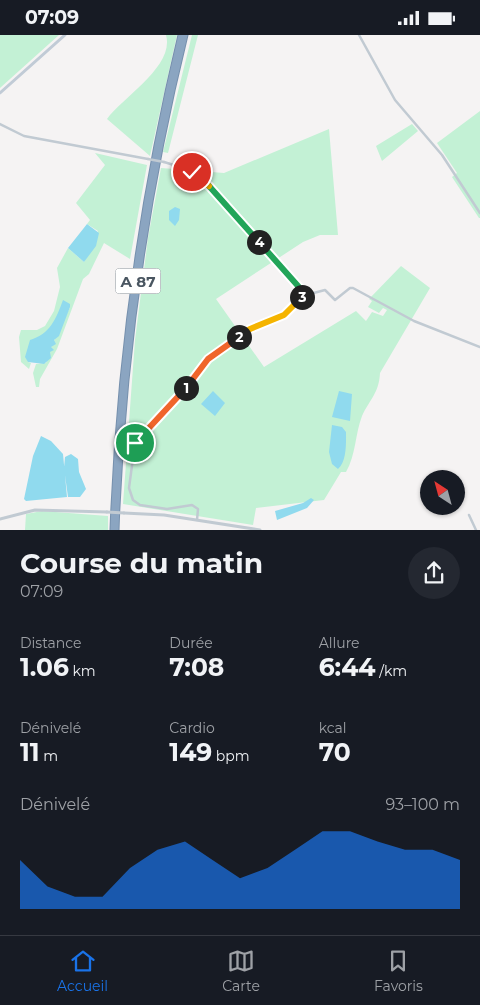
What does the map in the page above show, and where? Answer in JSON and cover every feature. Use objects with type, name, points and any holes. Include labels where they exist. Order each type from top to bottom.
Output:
[{"type":"highway","name":"A 87","points":[[113,530],[120,404],[136,269],[154,162],[181,35]]},
{"type":"highway","name":"A 87","points":[[116,530],[123,415],[140,270],[159,153],[185,35]]},
{"type":"main road","points":[[0,93],[65,35]]},
{"type":"street","points":[[359,35],[395,100],[442,155],[480,213]]},
{"type":"street","points":[[0,124],[24,135],[182,167],[201,178],[306,295]]},
{"type":"street","points":[[197,521],[198,511],[194,505],[172,509],[144,506],[134,502],[129,492],[134,445],[182,392],[208,359],[250,329],[284,315],[306,295],[326,290],[335,300],[350,288],[353,288],[414,321],[480,347]]},
{"type":"street","points":[[0,519],[35,510],[107,512],[164,515],[260,530]]},
{"type":"street","points":[[469,515],[476,530]]},
{"type":"green space","points":[[0,35],[59,35],[0,88]]},
{"type":"green space","points":[[166,35],[177,35],[150,156],[107,119],[156,69],[167,47]]},
{"type":"green space","points":[[192,35],[198,35],[168,153],[163,152]]},
{"type":"green space","points":[[480,111],[479,218],[452,177],[457,173],[437,143]]},
{"type":"green space","points":[[412,124],[418,131],[382,161],[376,146]]},
{"type":"green space","points":[[329,129],[338,235],[320,235],[303,242],[216,299],[264,367],[356,311],[366,321],[372,312],[383,316],[387,310],[383,308],[379,313],[368,307],[372,301],[369,299],[401,266],[430,288],[380,373],[376,391],[362,416],[352,459],[346,472],[341,472],[324,500],[256,508],[253,525],[123,504],[135,340],[148,238],[161,168],[224,173]]},
{"type":"green space","points":[[95,153],[147,165],[130,259],[104,243],[89,274],[83,279],[57,349],[40,379],[39,387],[36,387],[33,373],[36,364],[46,363],[51,347],[70,307],[40,338],[28,362],[31,363],[29,369],[21,362],[19,337],[21,330],[37,330],[45,326],[54,311],[60,287],[57,268],[68,248],[84,262],[98,231],[87,224],[90,220],[76,203],[105,165]]},
{"type":"green space","points":[[42,511],[108,516],[108,530],[25,530],[26,514]]},
{"type":"water","points":[[175,207],[180,209],[179,220],[175,226],[169,220],[169,211]]},
{"type":"water","points":[[87,224],[99,233],[96,246],[84,262],[68,248]]},
{"type":"water","points":[[63,300],[70,304],[70,307],[59,336],[54,340],[56,344],[51,347],[54,350],[50,352],[51,358],[44,364],[28,362],[25,357],[30,340],[47,330],[55,319]]},
{"type":"water","points":[[213,391],[225,403],[215,416],[201,404]]},
{"type":"water","points":[[339,391],[352,394],[350,421],[332,417]]},
{"type":"water","points":[[332,425],[342,427],[346,432],[344,457],[338,469],[332,464],[329,452]]},
{"type":"water","points":[[41,436],[51,441],[63,454],[67,497],[26,501],[24,499],[33,456]]},
{"type":"water","points":[[71,454],[78,459],[79,472],[86,489],[80,497],[68,497],[64,468],[65,457]]},
{"type":"water","points":[[311,498],[314,500],[307,508],[277,520],[275,511],[303,503]]},
{"type":"route","points":[[135,443],[182,392],[208,359],[250,329],[289,312],[306,295],[212,188],[192,172]]}]
